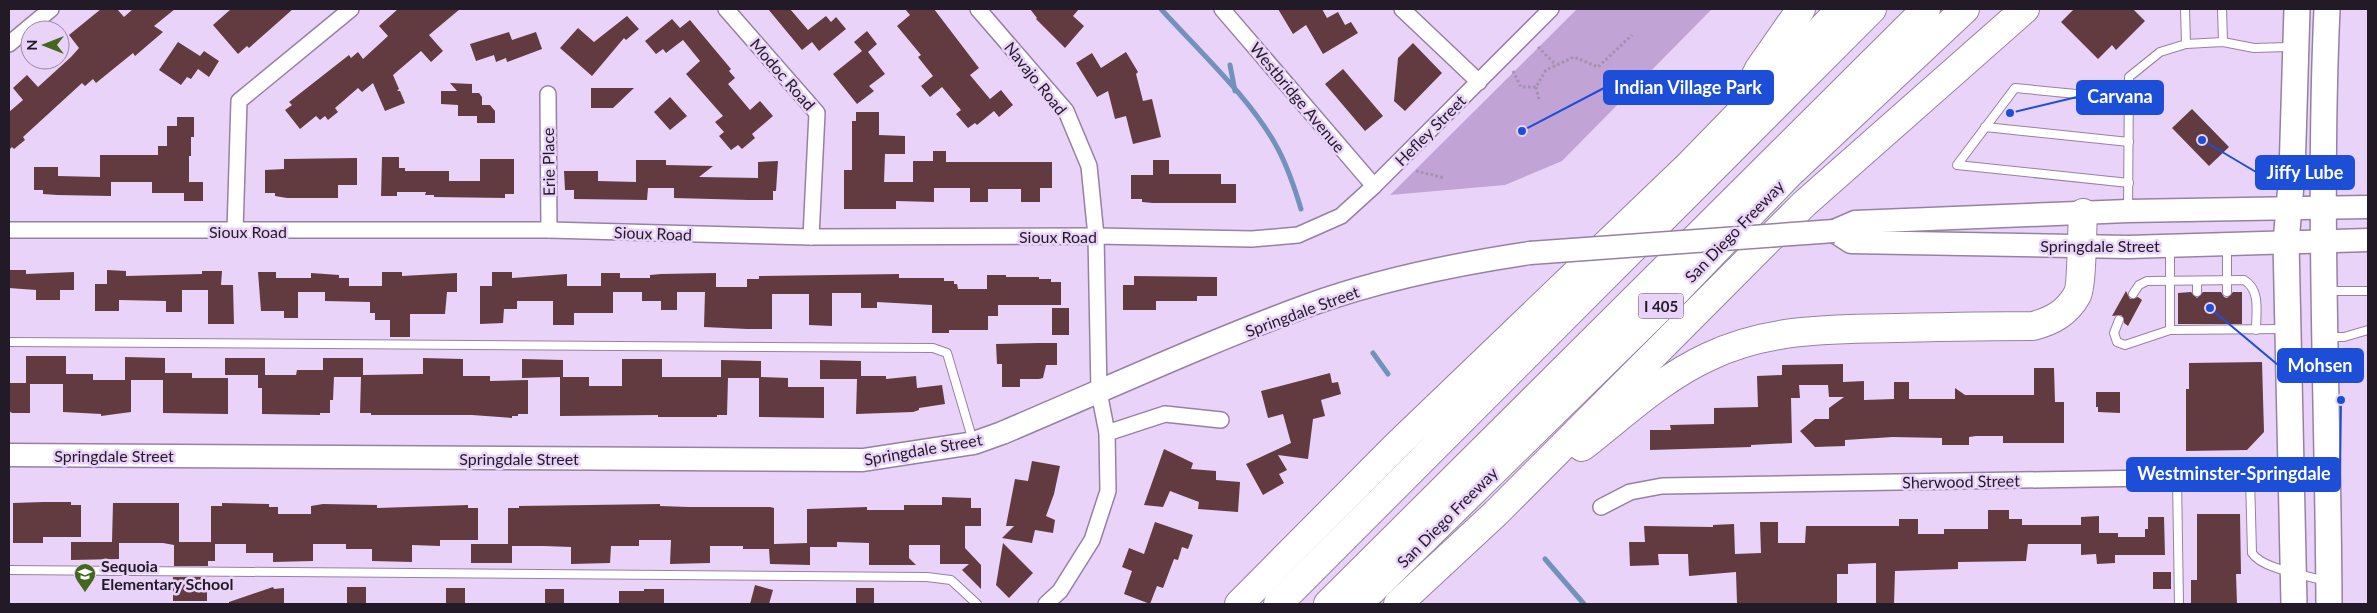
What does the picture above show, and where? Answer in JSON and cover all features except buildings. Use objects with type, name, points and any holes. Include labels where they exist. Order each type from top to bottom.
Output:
[{"type":"highway","points":[[1736,118],[1759,69],[1800,9]]},
{"type":"highway","points":[[1239,604],[1397,445],[1736,118],[1841,9]]},
{"type":"highway","points":[[1278,604],[1872,9]]},
{"type":"highway","points":[[1328,604],[1926,9]]},
{"type":"highway","name":"San Diego Freeway","points":[[1358,604],[1662,306],[1789,174],[1964,9]]},
{"type":"highway","points":[[1398,604],[1496,513],[1804,204],[2025,9]]},
{"type":"highway","points":[[1496,513],[1660,387],[1706,357],[1729,348],[1771,336],[1811,330],[2033,326],[2049,321],[2062,314],[2078,294],[2083,213]]},
{"type":"main road","points":[[2294,604],[2286,242],[2292,173],[2296,9]]},
{"type":"main road","points":[[2327,9],[2322,241],[2329,593]]},
{"type":"main road","name":"Springdale Street","points":[[9,455],[863,460],[974,442],[1002,434],[1310,305],[1372,286],[1458,264],[1530,253],[1834,231],[1855,222],[2128,211],[2368,208]]},
{"type":"main road","name":"Springdale Street","points":[[1834,231],[1851,242],[2170,246],[2368,240]]},
{"type":"street","points":[[9,44],[51,9]]},
{"type":"street","points":[[235,231],[239,101],[351,9]]},
{"type":"street","name":"Modoc Road","points":[[726,9],[818,113],[811,237]]},
{"type":"street","name":"Navajo Road","points":[[978,9],[1066,111],[1090,166],[1096,236],[1100,392],[1107,432],[1108,491],[1092,540],[1060,591],[1046,604]]},
{"type":"street","name":"Westbridge Avenue","points":[[1222,9],[1374,186]]},
{"type":"street","points":[[1402,9],[1479,82]]},
{"type":"street","name":"Hefley Street","points":[[1298,235],[1341,216],[1374,186],[1551,9]]},
{"type":"street","name":"Erie Place","points":[[548,94],[549,230]]},
{"type":"street","name":"Sioux Road","points":[[9,230],[549,230],[811,237],[1096,236],[1252,239],[1298,235]]},
{"type":"street","points":[[1107,432],[1165,414],[1221,420]]},
{"type":"street","name":"Sherwood Street","points":[[1601,507],[1630,492],[1662,486],[2250,477],[2327,474]]},
{"type":"lane","points":[[2185,9],[2186,44]]},
{"type":"lane","points":[[2222,9],[2223,42]]},
{"type":"lane","points":[[2128,211],[2129,77],[2160,52],[2186,44],[2223,42],[2254,48],[2294,47]]},
{"type":"lane","points":[[2128,99],[2015,88],[1957,164],[2129,183]]},
{"type":"lane","points":[[1985,127],[2128,142]]},
{"type":"lane","points":[[2227,244],[2227,292]]},
{"type":"lane","points":[[2170,246],[2170,330]]},
{"type":"lane","points":[[2197,280],[2197,292]]},
{"type":"lane","points":[[2133,294],[2139,284],[2147,282],[2244,280],[2251,284],[2255,293],[2256,330]]},
{"type":"lane","points":[[2323,291],[2368,291]]},
{"type":"lane","points":[[2119,320],[2114,334],[2117,342],[2125,345],[2170,330],[2227,327],[2256,330],[2287,329]]},
{"type":"lane","points":[[2324,337],[2344,337],[2368,330]]},
{"type":"lane","points":[[9,342],[933,348],[947,353],[974,442]]},
{"type":"lane","points":[[2250,477],[2252,553],[2256,560],[2276,568],[2293,571],[2329,593]]},
{"type":"lane","points":[[2177,478],[2179,604]]},
{"type":"lane","points":[[9,570],[927,577],[951,580],[977,604]]},
{"type":"path","points":[[1539,100],[1536,88],[1546,70],[1574,57],[1598,67],[1632,35]]},
{"type":"path","points":[[1538,47],[1556,65]]},
{"type":"path","points":[[1513,71],[1521,88],[1536,88]]},
{"type":"path","points":[[1416,171],[1445,178]]},
{"type":"shaded area","points":[[1577,9],[1712,9],[1562,161],[1505,185],[1390,195]]},
{"type":"waterway","points":[[1161,9],[1224,76],[1254,112],[1278,149],[1294,186],[1301,209]]},
{"type":"waterway","points":[[1230,65],[1235,91]]},
{"type":"waterway","points":[[1373,353],[1388,374]]},
{"type":"waterway","points":[[1545,559],[1584,604]]},
{"type":"place","name":"Carvana","points":[[2010,113]]},
{"type":"place","name":"Indian Village Park","points":[[1522,131]]},
{"type":"place","name":"Jiffy Lube","points":[[2202,140]]},
{"type":"place","name":"Mohsen","points":[[2210,308]]},
{"type":"place","name":"Westminster-Springdale","points":[[2341,400]]},
{"type":"place","name":"Sequoia Elementary School","points":[[85,593]]}]
